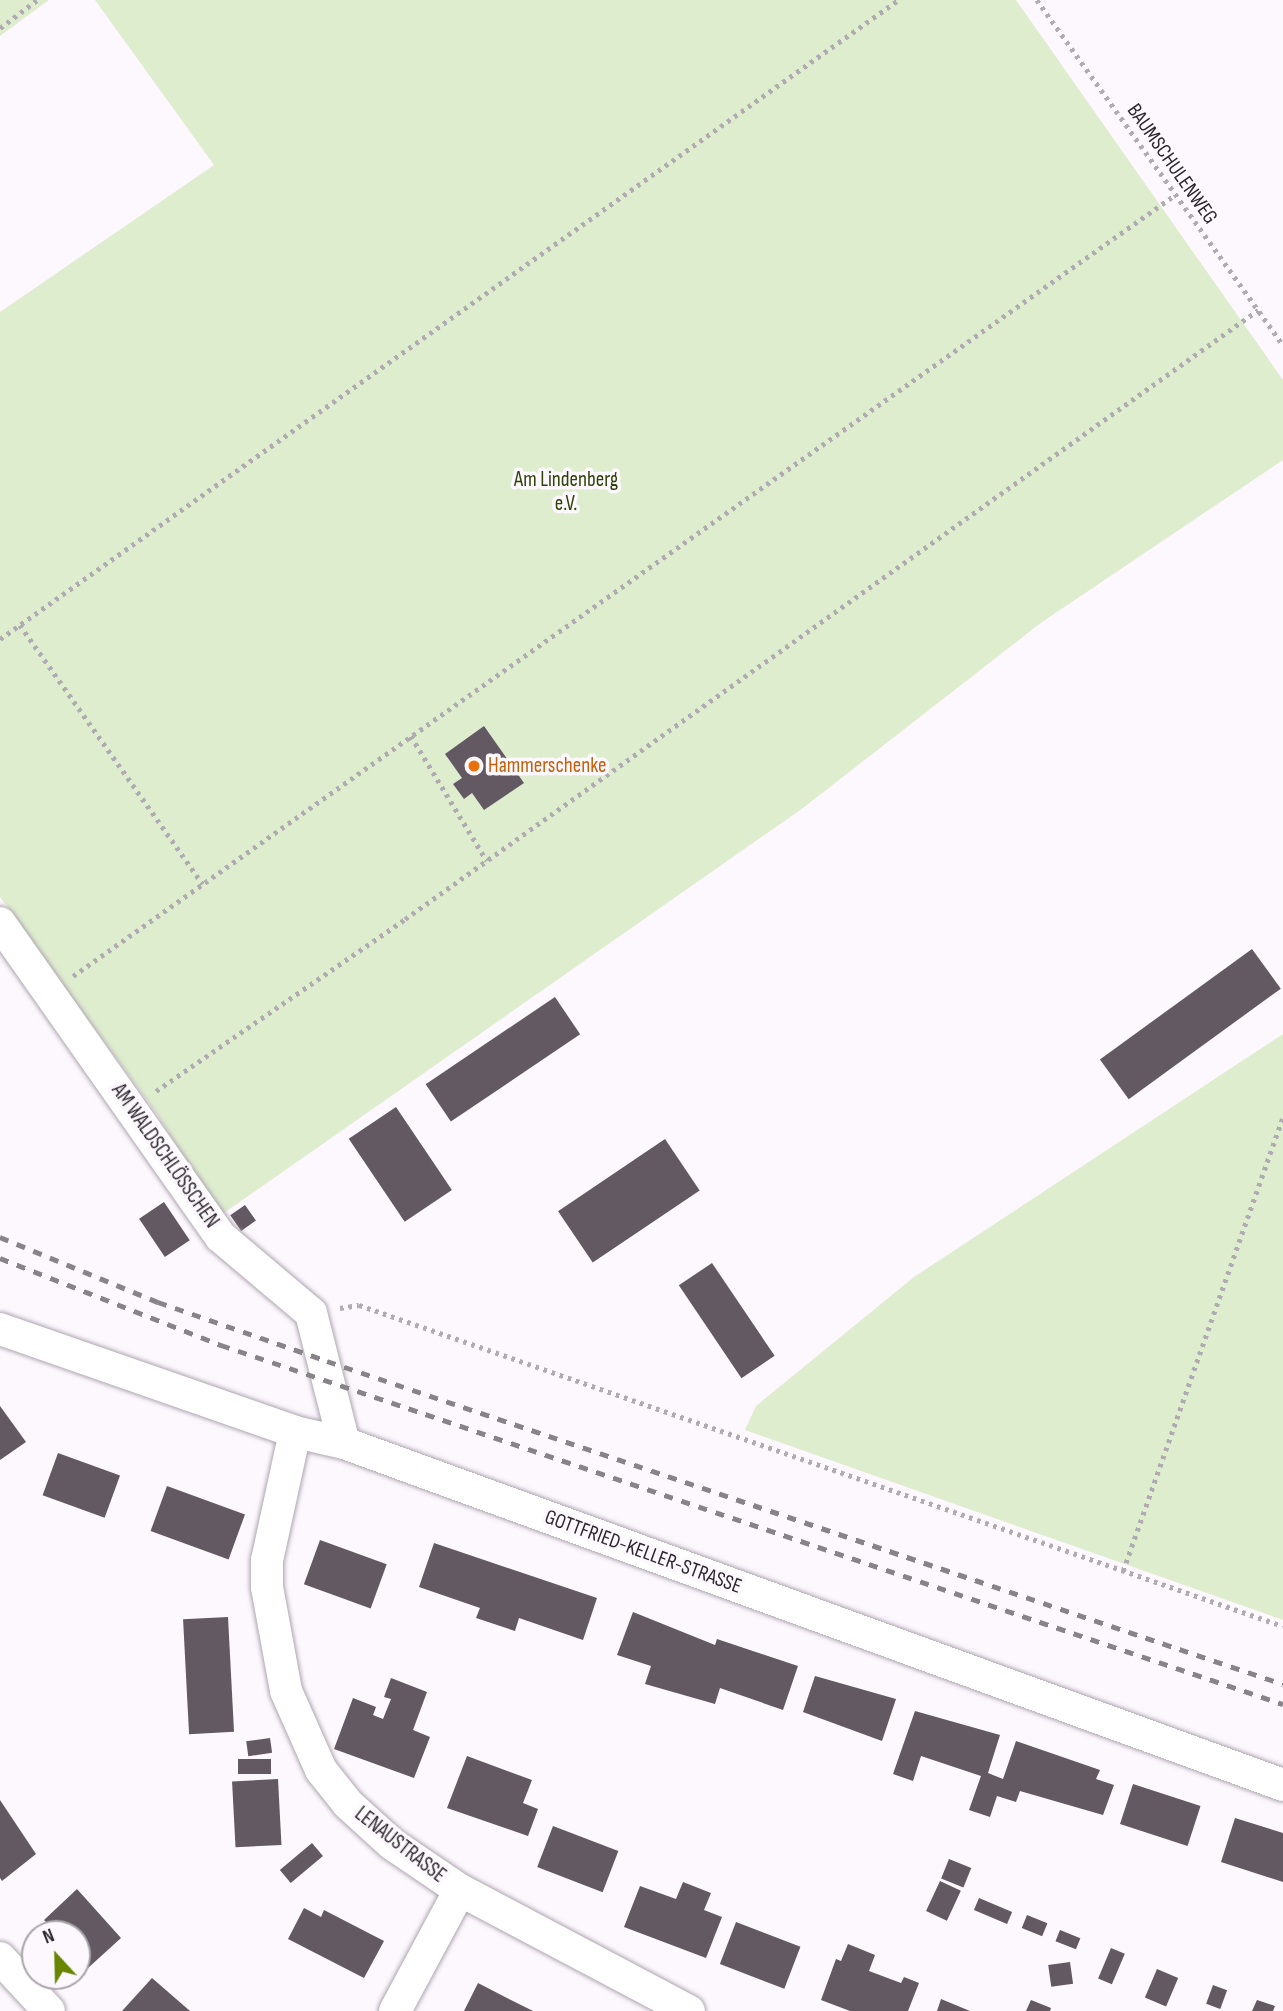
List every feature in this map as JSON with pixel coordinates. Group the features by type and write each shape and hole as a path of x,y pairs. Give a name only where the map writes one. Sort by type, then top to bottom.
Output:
{"street":[{"name":"AM WALDSCHLÖSSCHEN","path":"0,923 221,1237 312,1313"},
{"path":"312,1313 327,1362 328,1380 344,1443"},
{"name":"GOTTFRIED-KELLER-STRASSE","path":"0,1329 295,1432 344,1443 1283,1785"},
{"name":"LENAUSTRASSE","path":"295,1432 267,1560 272,1631 286,1691 321,1770 348,1804 392,1844 460,1890 689,2011"},
{"path":"395,2011 460,1890"},
{"path":"0,1958 49,2011"}],"path":[{"path":"0,28 37,0"},
{"path":"0,639 898,0"},
{"name":"BAUMSCHULENWEG","path":"1037,0 1283,345"},
{"path":"49,992 1175,195"},
{"path":"131,1108 487,860 1258,310"},
{"path":"20,625 203,884"},
{"path":"411,736 487,860"},
{"path":"1123,1571 1283,1117"},
{"path":"312,1313 359,1305 1283,1626"}],"green space":[{"path":"0,0 49,0 0,36"},
{"name":"Am Lindenberg e.V.","path":"95,0 1016,0 1283,380 1283,460 1042,622 803,808 221,1215 157,1114 0,897 0,312 214,165"},
{"path":"1283,1034 1283,1620 745,1430 756,1406 914,1277"}],"building":[{"name":"Hammerschenke","path":"484,726 524,783 484,810 472,793 464,799 453,784 462,778 445,754"},
{"path":"1252,949 1281,989 1129,1099 1100,1060"},
{"path":"555,997 580,1034 451,1122 426,1084"},
{"path":"396,1107 452,1190 405,1222 349,1139"},
{"path":"665,1139 700,1190 593,1263 558,1211"},
{"path":"164,1202 190,1240 165,1257 139,1219"},
{"path":"245,1205 256,1221 241,1231 230,1215"},
{"path":"712,1263 775,1356 741,1378 679,1285"},
{"path":"0,1406 26,1442 0,1460"},
{"path":"58,1453 120,1476 105,1518 43,1495"},
{"path":"167,1486 245,1514 229,1559 151,1531"},
{"path":"320,1540 387,1564 371,1608 304,1584"},
{"path":"434,1543 597,1598 583,1640 519,1618 515,1631 476,1618 480,1608 419,1587"},
{"path":"633,1612 715,1645 717,1639 798,1666 783,1710 720,1688 715,1704 645,1684 651,1666 617,1655"},
{"path":"228,1617 234,1732 189,1734 183,1619"},
{"path":"815,1676 896,1699 882,1741 803,1712"},
{"path":"391,1678 427,1692 413,1730 430,1737 414,1778 334,1749 353,1698 376,1707 373,1715 383,1719 391,1699 384,1697"},
{"path":"915,1711 1000,1735 988,1773 1003,1779 1016,1741 1100,1770 1096,1779 1114,1785 1103,1815 1020,1791 1016,1802 997,1796 990,1817 969,1810 981,1776 921,1756 913,1781 893,1774"},
{"path":"270,1738 272,1753 248,1756 246,1741"},
{"path":"467,1756 532,1780 523,1803 538,1809 528,1836 447,1808"},
{"path":"238,1759 271,1759 271,1774 238,1774"},
{"path":"278,1779 281,1845 236,1847 232,1781"},
{"path":"1133,1784 1201,1806 1188,1846 1120,1824"},
{"path":"0,1800 36,1854 2,1881 0,1878"},
{"path":"1235,1818 1283,1833 1283,1882 1221,1862"},
{"path":"553,1826 618,1851 603,1892 537,1867"},
{"path":"312,1843 323,1856 291,1883 280,1870"},
{"path":"949,1859 971,1868 963,1887 941,1878"},
{"path":"940,1881 961,1891 947,1921 926,1911"},
{"path":"683,1882 711,1893 704,1910 722,1917 706,1958 624,1927 640,1886 676,1899"},
{"path":"77,1889 121,1938 91,1965 91,1920 44,1920"},
{"path":"979,1898 1012,1912 1007,1924 974,1910"},
{"path":"304,1908 321,1917 324,1910 384,1941 364,1978 288,1939"},
{"path":"1027,1915 1047,1923 1042,1936 1022,1928"},
{"path":"736,1922 800,1947 784,1989 720,1964"},
{"path":"1060,1930 1080,1938 1076,1949 1056,1941"},
{"path":"848,1944 875,1955 869,1971 901,1983 904,1977 919,1983 908,2011 850,2011 821,2000 836,1959 841,1961"},
{"path":"1111,1948 1125,1954 1112,1984 1098,1978"},
{"path":"1070,1962 1073,1984 1051,1987 1048,1965"},
{"path":"1157,1969 1178,1978 1166,2007 1145,1998"},
{"path":"152,1978 190,2011 122,2011"},
{"path":"478,1983 507,1998 533,2011 464,2011"},
{"path":"1213,1985 1227,1990 1220,2009 1206,2004"},
{"path":"941,1999 970,2011 937,2011"},
{"path":"1031,2000 1051,2008 1050,2011 1026,2011"},
{"path":"1257,2000 1275,2006 1273,2011 1252,2011"}],"railway":[{"path":"0,1237 158,1302 327,1361 1283,1684"},
{"path":"0,1258 221,1345 1283,1704"}],"place":[{"name":"Hammerschenke","path":"474,766"}]}
